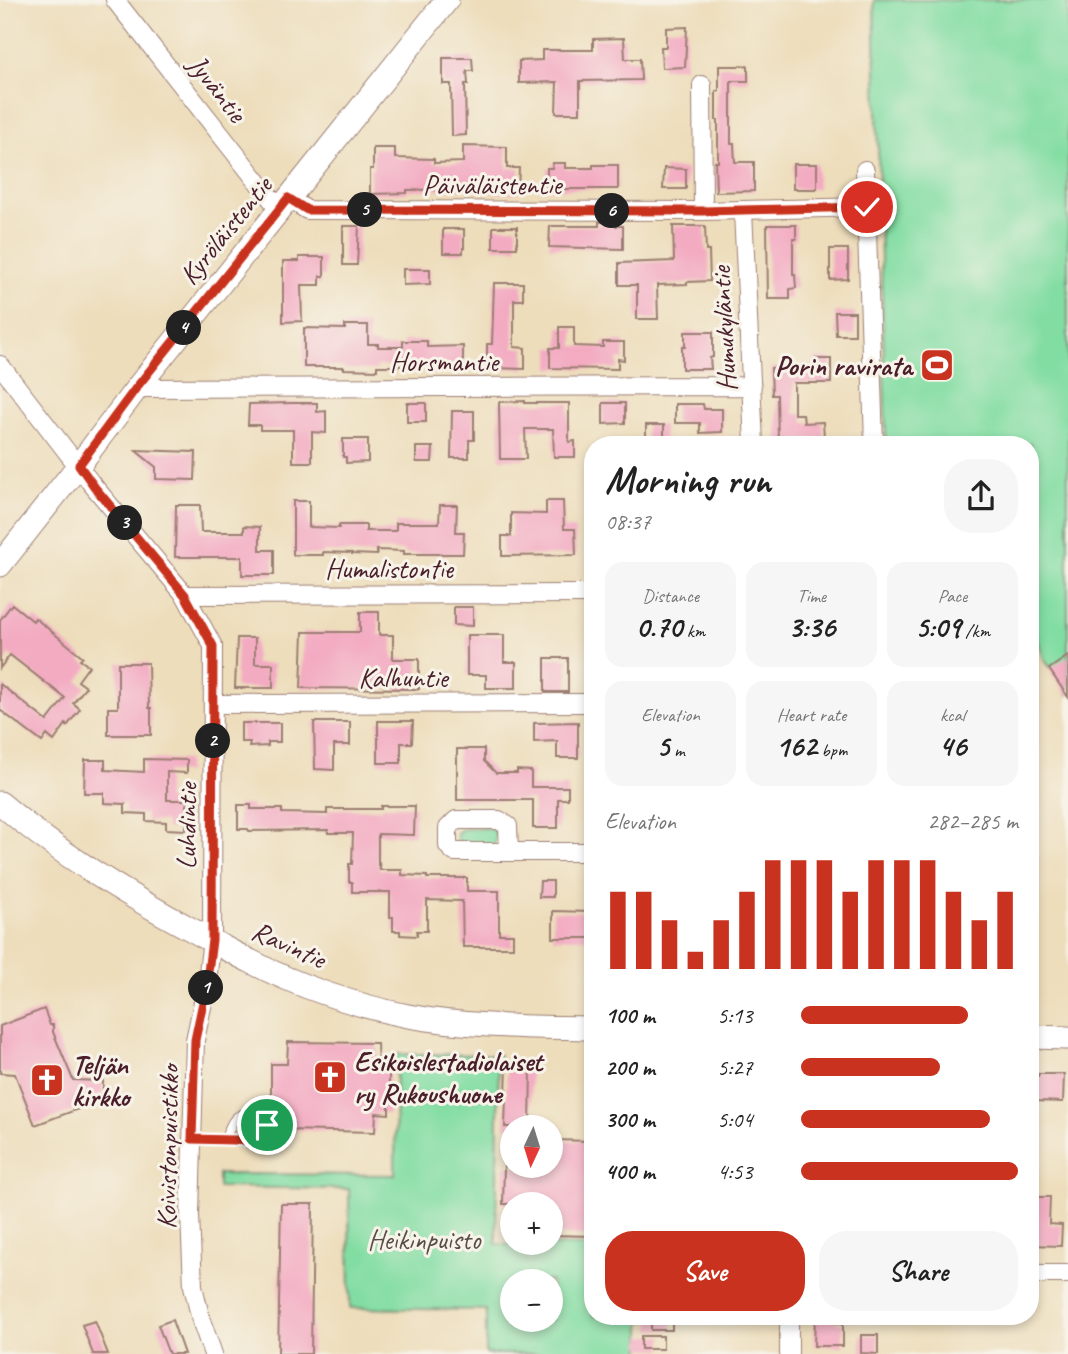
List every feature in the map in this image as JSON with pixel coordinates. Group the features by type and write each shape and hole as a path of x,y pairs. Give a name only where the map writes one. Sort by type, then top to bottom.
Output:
{"street":[{"name":"Jyväntie","path":"115,0 284,203"},
{"name":"Kyröläistentie","path":"0,565 136,388 447,0"},
{"path":"702,85 703,211"},
{"path":"865,170 874,436"},
{"name":"Päiväläistentie","path":"284,203 307,210 743,211 867,207"},
{"name":"Humukyläntie","path":"743,211 754,436"},
{"name":"Luhdintie","path":"0,365 96,489 185,595 213,646 212,940"},
{"name":"Horsmantie","path":"136,388 752,386"},
{"name":"Humalistontie","path":"185,595 584,594"},
{"name":"Kalhuntie","path":"213,704 584,703"},
{"name":"Ravintie","path":"0,803 53,844 120,889 284,978 404,1015 476,1025 584,1028"},
{"path":"509,852 584,852"},
{"name":"Koivistonpuistikko","path":"212,940 206,988 195,1040 190,1214 193,1286 213,1354"},
{"path":"1039,1038 1068,1038"},
{"path":"1039,1274 1068,1275"},
{"path":"789,1325 789,1354"}],"lane":[{"path":"192,1139 236,1141 271,1141 267,1125 259,1114 247,1112 239,1115 231,1124 225,1140"}],"green space":[{"path":"874,0 1068,0 1068,693 1044,659 1039,644 1039,436 886,436"},
{"path":"490,828 496,833 496,841 492,846 461,845 457,840 457,833 462,829"},
{"name":"Heikinpuisto","path":"396,1054 499,1055 496,1244 500,1244 500,1255 563,1255 563,1245 584,1246 584,1325 641,1325 641,1354 486,1354 486,1310 350,1308 349,1189 218,1187 218,1174 395,1175"}],"building":[{"path":"687,27 685,67 662,68 661,47 666,47 666,28"},
{"path":"624,38 625,59 640,59 641,80 580,81 580,113 556,113 557,82 519,83 519,61 542,60 542,50 593,50 593,39"},
{"path":"443,58 472,58 473,71 467,71 468,84 465,84 466,135 452,136 451,84 443,84"},
{"path":"719,66 748,66 748,81 731,81 731,144 734,144 735,162 754,162 754,191 716,192 716,91 719,91"},
{"path":"463,146 507,147 507,168 519,168 518,193 483,193 483,189 407,190 407,193 370,194 373,148 395,148 395,158 434,159 434,163 463,162"},
{"path":"553,163 565,163 565,168 618,165 618,189 547,189 547,168 552,168"},
{"path":"793,164 817,164 817,189 793,189"},
{"path":"664,168 686,169 686,189 663,189"},
{"path":"599,222 616,222 616,226 623,226 623,249 549,247 550,226 599,226"},
{"path":"767,225 796,225 796,239 793,239 793,275 796,288 790,289 790,299 768,299"},
{"path":"343,226 359,226 357,265 343,265"},
{"path":"673,226 705,226 710,281 657,285 658,319 637,319 637,285 619,285 619,263 674,261"},
{"path":"493,227 517,227 517,248 493,248"},
{"path":"443,229 464,229 463,253 443,253"},
{"path":"830,249 848,249 848,279 830,280"},
{"path":"299,257 324,257 324,276 320,276 320,285 301,285 302,321 283,322 283,261 299,261"},
{"path":"403,269 430,269 430,284 403,285"},
{"path":"494,283 523,283 523,300 514,300 514,347 525,348 525,369 487,366 487,344 492,344"},
{"path":"835,312 855,312 855,335 836,335"},
{"path":"345,325 368,325 368,344 378,344 378,347 403,347 403,341 427,341 427,347 463,346 463,366 377,366 377,370 304,367 304,328 345,329"},
{"path":"559,327 574,327 574,346 603,347 603,342 624,342 624,360 618,359 618,369 550,368 550,348 559,348"},
{"path":"685,332 713,332 711,369 682,369"},
{"path":"815,359 831,359 831,383 794,383 794,414 803,414 804,423 823,422 824,436 778,436 777,395 772,395 771,368 815,367"},
{"path":"499,402 569,403 569,442 575,441 575,457 554,457 553,429 525,429 526,459 500,459"},
{"path":"317,403 317,412 326,411 326,433 312,432 312,462 293,462 293,430 260,430 260,425 248,425 249,404"},
{"path":"407,403 426,403 426,422 407,422"},
{"path":"603,403 625,403 625,423 603,424"},
{"path":"675,404 703,404 704,409 722,409 722,432 700,433 700,423 675,423"},
{"path":"452,411 474,411 474,440 469,440 469,458 451,458"},
{"path":"646,425 664,425 664,436 646,436"},
{"path":"343,439 368,439 368,462 346,463 346,457 343,457"},
{"path":"416,447 433,447 432,462 416,462"},
{"path":"135,450 196,452 195,480 156,479 156,467"},
{"path":"293,501 309,501 309,527 366,525 366,531 396,531 396,523 439,523 440,505 457,505 456,532 464,532 463,554 404,554 404,551 377,550 377,555 323,552 323,555 293,555"},
{"path":"546,501 563,501 564,529 575,529 576,555 502,556 502,536 511,536 511,513 546,514"},
{"path":"176,505 200,505 201,532 244,532 244,526 260,527 260,550 274,550 274,575 242,575 242,557 175,557"},
{"path":"12,604 33,621 35,618 83,657 80,660 89,666 78,681 86,687 73,703 80,709 54,741 47,735 42,742 0,710 0,684 47,721 65,698 10,655 0,668 0,620"},
{"path":"454,607 473,607 473,626 454,625"},
{"path":"360,612 379,612 379,635 393,635 393,659 419,659 419,689 301,688 303,632 360,632"},
{"path":"467,635 504,635 504,662 516,662 516,688 486,688 486,675 467,675"},
{"path":"237,638 255,638 255,664 273,664 273,688 235,688"},
{"path":"1068,656 1068,697 1049,669"},
{"path":"545,658 568,658 568,692 545,692"},
{"path":"118,663 148,663 151,735 108,735 108,708 118,708"},
{"path":"378,721 413,721 412,743 401,743 401,763 378,763"},
{"path":"314,722 350,722 350,745 334,745 334,770 315,769"},
{"path":"578,722 578,758 557,758 557,741 534,742 534,723"},
{"path":"241,723 280,723 280,742 249,747 250,742 241,742"},
{"path":"457,749 484,749 484,761 496,773 531,771 531,787 568,787 568,799 558,799 558,828 533,828 533,800 457,800"},
{"path":"144,759 187,760 187,773 167,772 167,800 187,800 186,830 166,829 166,822 146,821 146,814 125,813 125,804 104,803 104,793 84,793 85,760 105,760 105,770 144,772"},
{"path":"238,805 251,805 251,809 282,809 282,813 327,814 327,809 415,806 414,835 378,834 380,870 402,870 402,875 427,878 467,878 467,891 499,891 499,934 513,934 513,947 463,947 462,901 427,900 427,931 417,931 417,936 400,935 400,931 393,931 390,892 352,892 349,864 352,864 353,833 328,833 328,830 238,829"},
{"path":"540,881 553,881 553,897 539,897"},
{"path":"553,911 584,912 584,938 553,938"},
{"path":"44,1009 50,1025 53,1025 53,1032 73,1080 103,1081 103,1094 82,1101 84,1107 35,1125 15,1074 0,1073 0,1026"},
{"name":"Esikoislestadiolaiset ry Rukoushuone","path":"288,1042 377,1043 378,1066 389,1066 389,1114 376,1113 375,1132 287,1130 287,1110 271,1111 271,1064 287,1064"},
{"path":"507,1065 531,1066 530,1115 505,1115"},
{"path":"1039,1074 1064,1074 1063,1102 1039,1101"},
{"path":"564,1140 584,1141 584,1236 563,1235 563,1192 503,1192 504,1178 564,1178"},
{"path":"1039,1197 1050,1197 1049,1224 1062,1225 1061,1246 1039,1245"},
{"path":"281,1204 313,1204 311,1354 278,1354"},
{"path":"172,1320 184,1354 169,1354 158,1325"},
{"path":"95,1321 108,1354 93,1354 82,1325"},
{"path":"651,1325 672,1325 672,1330 651,1330"},
{"path":"815,1325 843,1325 843,1346 814,1346"},
{"path":"861,1335 878,1335 878,1354 861,1353"},
{"path":"641,1336 663,1336 663,1349 641,1349"}],"place":[{"name":"Porin ravirata","path":"937,365"},
{"name":"Esikoislestadiolaiset ry Rukoushuone","path":"330,1077"},
{"name":"Teljän kirkko","path":"47,1080"}],"route":[{"path":"267,1125 271,1141 192,1139 195,1040 206,988 212,940 213,646 185,595 79,465 136,388 288,198 307,210 703,211 867,207"}]}
